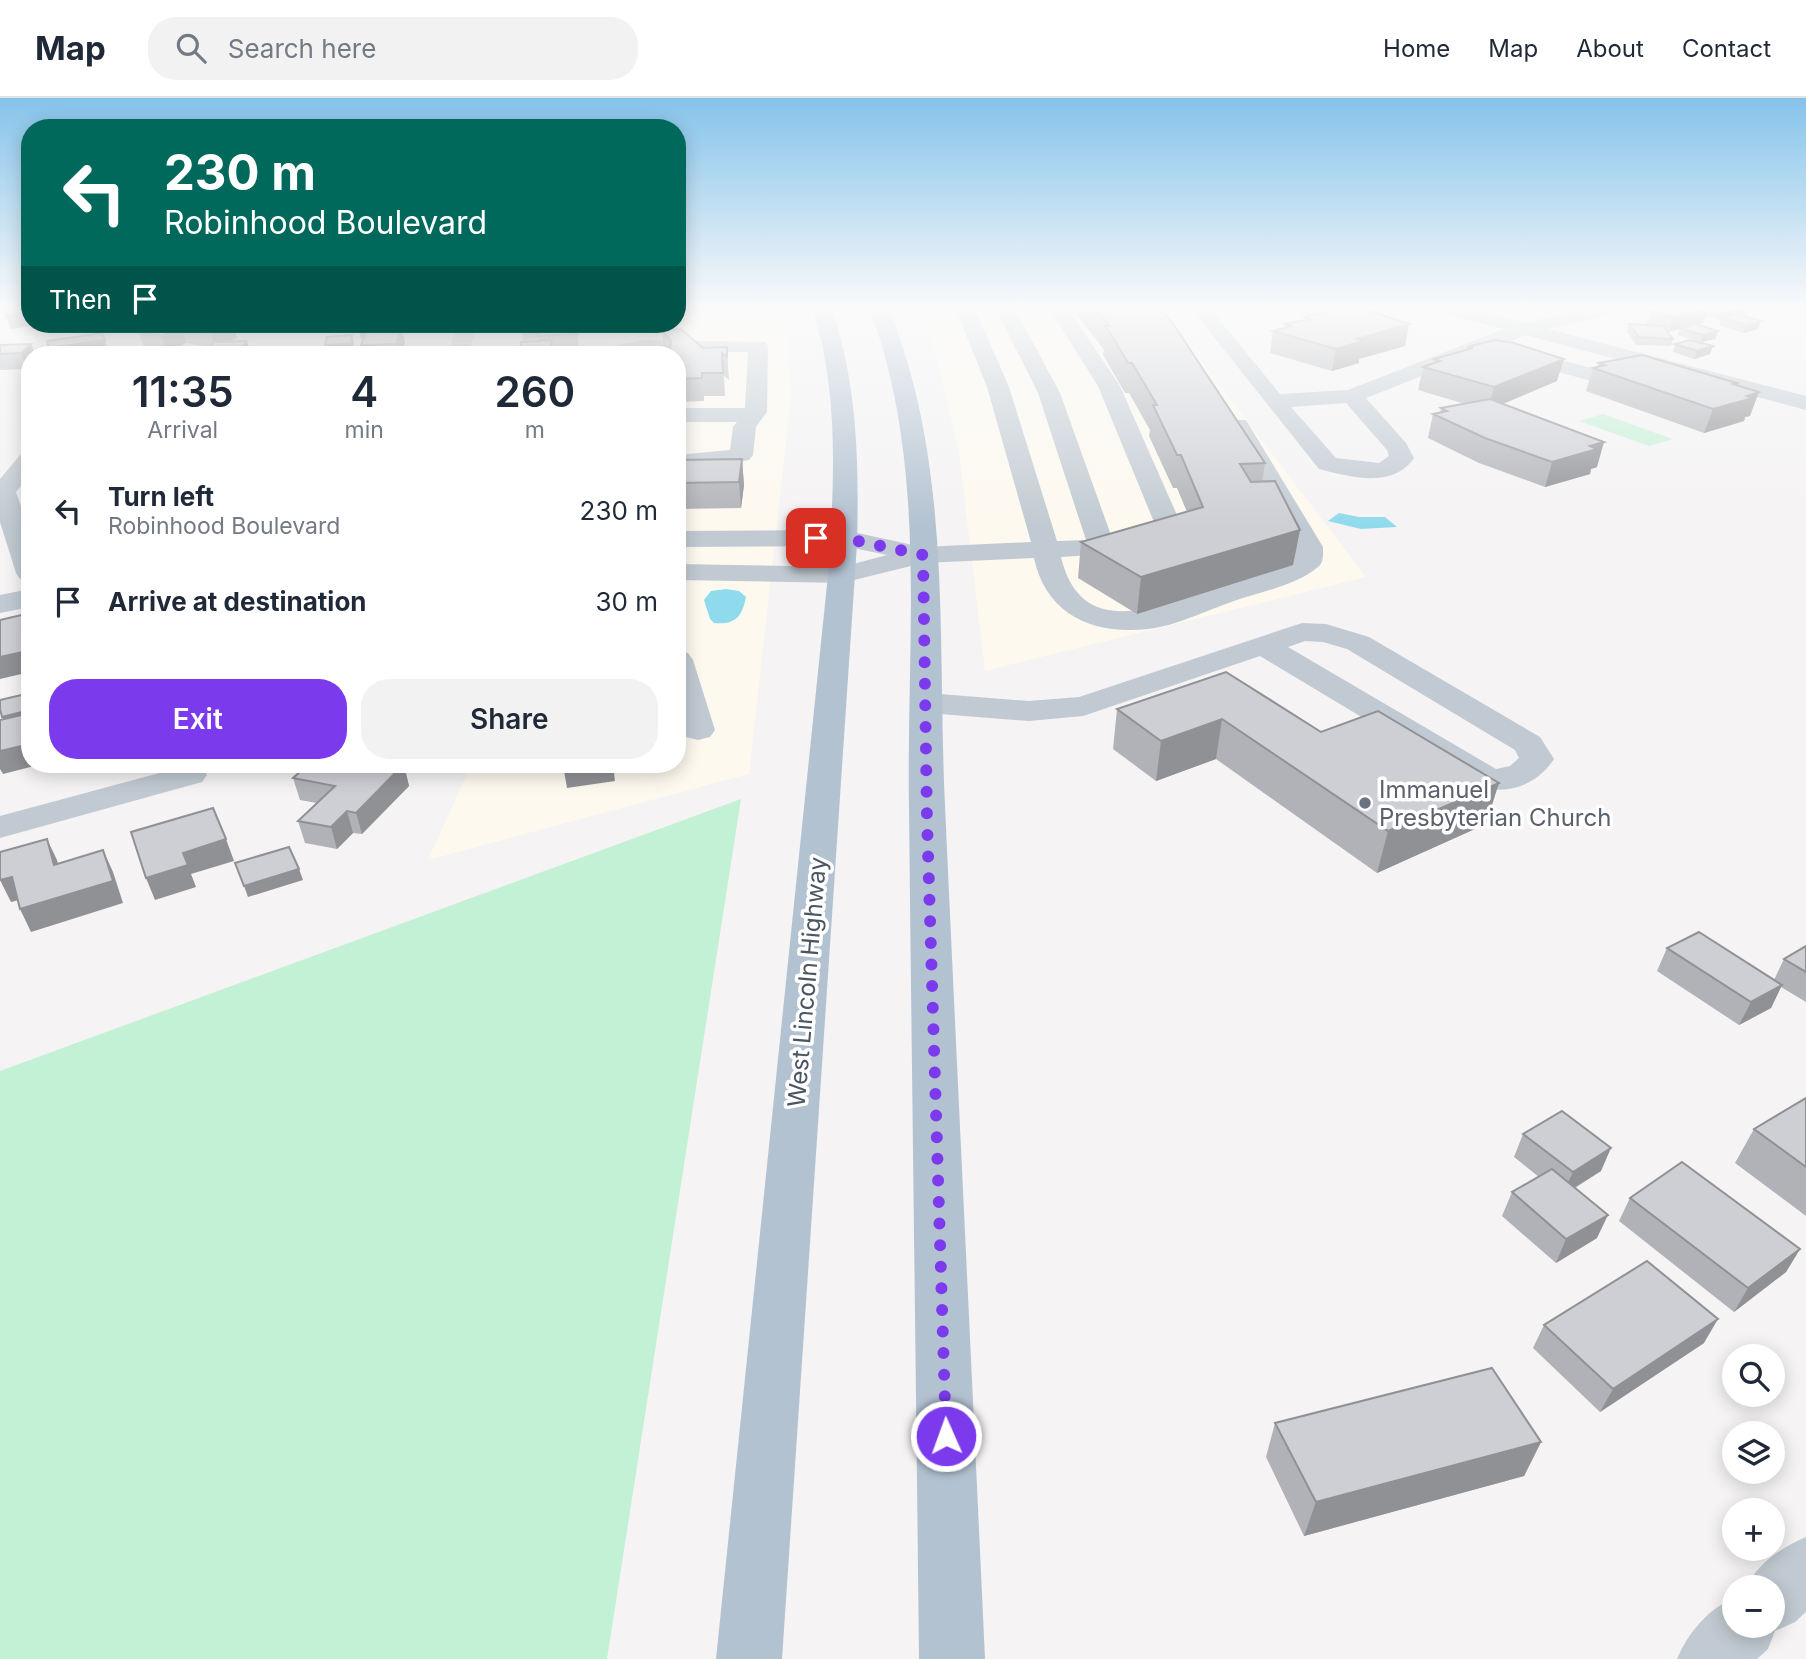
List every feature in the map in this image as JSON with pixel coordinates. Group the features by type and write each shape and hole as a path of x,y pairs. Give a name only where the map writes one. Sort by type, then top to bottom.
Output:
{"main road":[{"name":"West Lincoln Highway","path":"749,1659 843,557 845,456 839,380"},
{"path":"903,380 918,466 923,555 927,820 952,1659"}],"street":[{"path":"686,462 741,455 745,427 754,415 756,380"},
{"path":"995,380 1052,577 1069,602 1087,614 1112,620 1148,620 1280,576 1308,561 1308,547 1226,407"},
{"path":"1042,380 1102,547"},
{"path":"686,571 843,557 1102,547 1138,542 1171,531 1104,380"},
{"path":"1257,380 1328,464 1367,471 1385,470 1394,466 1402,458 1398,448 1352,396"},
{"path":"1274,401 1352,396 1391,380"},
{"path":"1718,380 1806,403"},
{"path":"1001,395 1111,391"},
{"path":"686,415 754,415"},
{"path":"686,437 744,437"},
{"path":"21,470 3,491 21,546"},
{"path":"686,540 843,557"},
{"path":"0,604 21,600"},
{"path":"927,704 1029,710 1083,706 1302,632 1326,633 1357,643 1528,744 1537,760 1527,773 1512,778 1490,780 1264,646"},
{"path":"686,690 698,730"},
{"path":"0,827 190,775"},
{"path":"1785,1588 1806,1568"},
{"path":"1710,1659 1732,1638"}],"shaded area":[{"path":"686,380 790,380 791,397 749,774 428,860 467,773 686,773"},
{"path":"942,380 1216,380 1366,577 985,671 959,452"}],"green space":[{"path":"1603,414 1673,439 1649,446 1579,421"},
{"path":"741,799 607,1659 0,1659 0,1071"}],"water":[{"path":"1339,513 1359,517 1385,517 1397,527 1361,529 1328,521"},
{"path":"711,591 739,591 746,597 744,604 740,615 732,621 714,623 704,600"}],"building":[{"path":"1142,380 1210,380 1265,463 1240,464 1251,482 1275,481 1300,530 1141,577 1081,542 1203,507 1181,455 1177,455 1153,405 1157,405"},
{"path":"1469,380 1512,380 1494,387"},
{"path":"1628,380 1726,380 1759,392 1747,396 1753,398 1713,409"},
{"path":"1490,399 1604,442 1590,446 1597,449 1552,462 1485,438 1433,414 1447,411 1441,408"},
{"path":"742,459 739,482 686,483 686,460"},
{"path":"21,615 21,652 0,657 0,620"},
{"path":"1226,672 1321,732 1378,711 1499,783 1388,831 1222,719 1161,741 1117,709"},
{"path":"21,695 21,712 2,717 0,700"},
{"path":"21,715 21,746 0,751 0,720"},
{"path":"299,773 395,773 356,813 347,811 331,827 298,821 335,786 293,778"},
{"path":"213,808 226,839 183,853 188,865 146,878 131,832"},
{"path":"47,839 54,865 103,850 113,881 20,909 12,877 0,880 0,852"},
{"path":"289,847 299,869 244,886 235,863"},
{"path":"1699,932 1782,985 1751,1002 1667,948"},
{"path":"1806,946 1806,972 1784,959"},
{"path":"1806,1098 1806,1167 1754,1129"},
{"path":"1562,1111 1611,1148 1573,1172 1523,1134"},
{"path":"1682,1162 1800,1249 1748,1288 1630,1198"},
{"path":"1552,1169 1608,1215 1566,1239 1512,1192"},
{"path":"1647,1261 1718,1319 1613,1389 1544,1325"},
{"path":"1492,1368 1541,1442 1316,1502 1275,1423"}],"place":[{"name":"Immanuel Presbyterian Church","path":"1365,803"}],"route":[{"path":"816,538 844,538 923,555 927,820 946,1436"}]}
